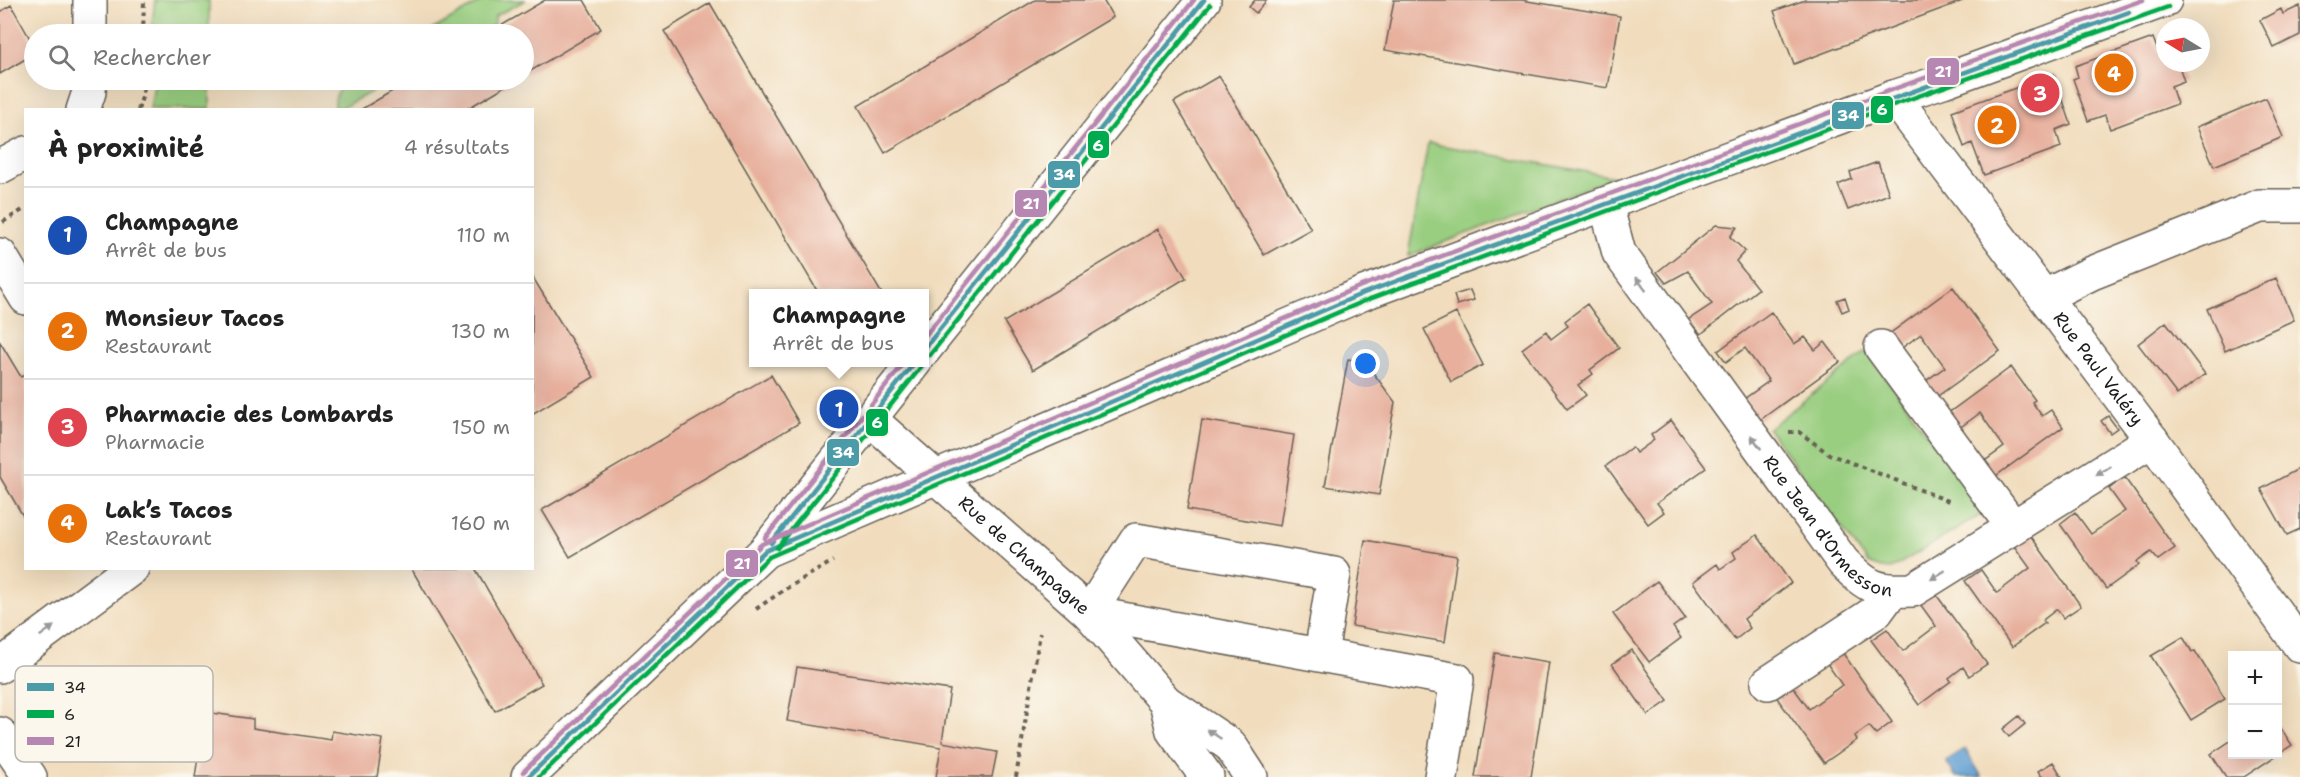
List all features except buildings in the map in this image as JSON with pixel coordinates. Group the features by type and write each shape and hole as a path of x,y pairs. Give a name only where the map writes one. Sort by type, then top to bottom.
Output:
{"street":[{"path":"90,0 90,24"},
{"path":"929,344 1204,0"},
{"path":"765,551 1364,293 1894,97 1943,81 2131,4 2165,0"},
{"path":"83,108 89,90"},
{"name":"Rue Paul Valéry","path":"1894,97 2152,440 2300,646"},
{"path":"0,167 24,154"},
{"name":"Rue Jean d'Ormesson","path":"1608,203 1618,253 1843,562 1863,583 1890,592 1913,590 2152,440"},
{"path":"2045,296 2092,273 2260,206 2300,206"},
{"path":"0,255 24,295"},
{"path":"1881,346 2013,527"},
{"path":"528,777 765,551 912,367"},
{"name":"Rue de Champagne","path":"870,419 1089,613 1166,702 1230,745 1251,777"},
{"path":"1321,654 1334,574 1323,572 1136,540 1089,613 1457,680 1441,777"},
{"path":"0,666 129,570"},
{"path":"1768,683 1877,611 1890,592"},
{"name":"Rue de Champagne","path":"1166,702 1173,731 1207,777"},
{"path":"0,734 15,756"},
{"path":"20,762 30,777"}],"path":[{"path":"143,24 144,0"},
{"path":"139,108 143,90"},
{"path":"0,223 24,209"},
{"path":"1749,433 1799,432 1829,454 1959,506"},
{"path":"1016,777 1040,633"}],"green space":[{"path":"155,0 209,0 209,24 152,24"},
{"path":"484,0 526,0 495,16 495,24 442,24"},
{"path":"153,90 210,90 210,108 150,108"},
{"path":"339,90 374,90 341,108 335,107"},
{"path":"1428,143 1615,177 1408,256"},
{"path":"1867,351 1984,513 1891,569 1868,563 1768,429"}],"water":[{"path":"1965,749 1982,777 1956,777 1946,761"}],"transit line":[{"name":"21","path":"929,331 1194,0"},
{"name":"34","path":"929,343 1204,0"},
{"name":"21","path":"523,772 762,544 1361,286 1891,90 2143,0"},
{"name":"6","path":"930,355 1210,5"},
{"name":"6","path":"539,777 769,557 1367,300 1896,104 2168,7"},
{"name":"34","path":"528,777 765,551 1364,293 2129,12"},
{"name":"21","path":"765,538 901,367"},
{"name":"34","path":"771,543 911,367"},
{"name":"6","path":"777,548 921,367"}],"place":[{"name":"Lak’s Tacos","path":"2114,73"},
{"name":"Pharmacie des Lombards","path":"2040,93"},
{"name":"Monsieur Tacos","path":"1997,125"},
{"name":"Champagne","path":"839,409"}]}
